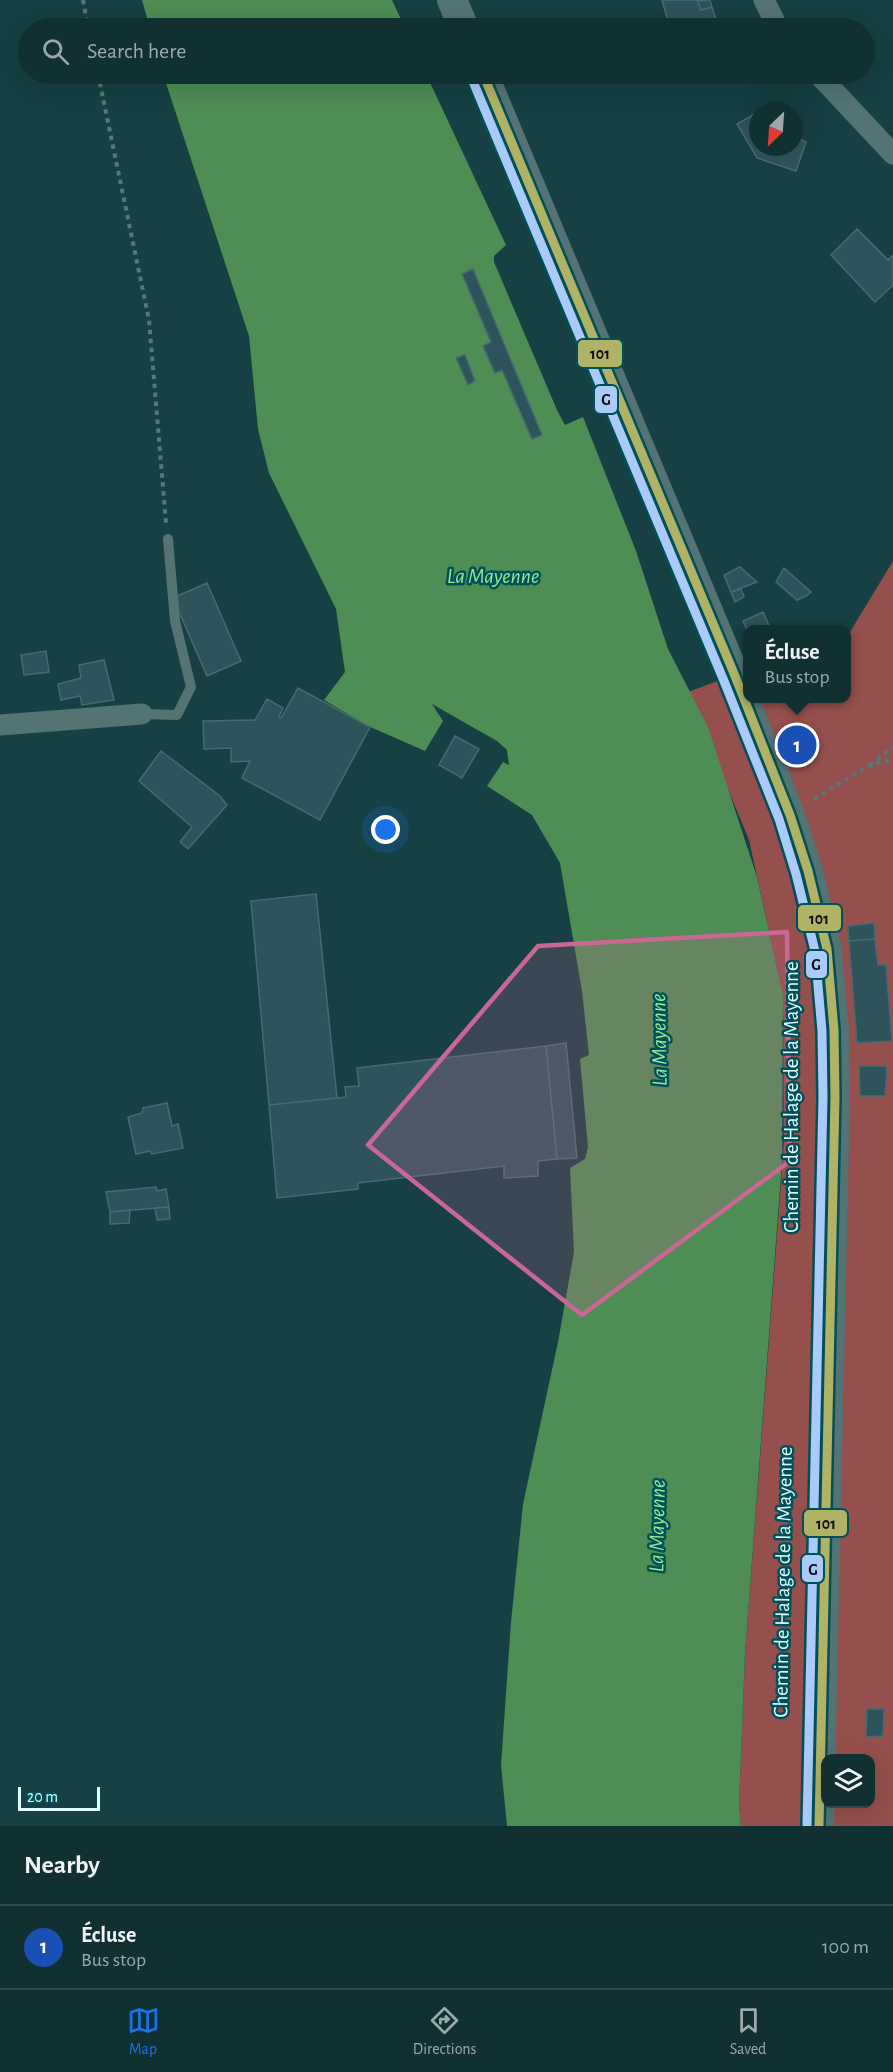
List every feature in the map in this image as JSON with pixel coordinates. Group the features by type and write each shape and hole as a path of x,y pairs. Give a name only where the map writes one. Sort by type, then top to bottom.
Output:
{"main road":[{"path":"452,0 460,18"},
{"path":"487,84 743,697"},
{"path":"745,703 790,815 822,926 834,1030 830,1398 819,1826"}],"street":[{"path":"764,0 773,18"},
{"path":"827,84 893,154"},
{"path":"0,725 142,714"}],"lane":[{"path":"142,714 177,715 190,687 175,621 168,539"}],"path":[{"path":"82,0 86,18"},
{"path":"100,84 149,320 168,539"},
{"path":"790,815 868,766 893,747"},
{"path":"868,766 893,759"}],"highlighted area":[{"path":"787,932 790,1161 582,1315 368,1145 538,946"}],"shaded area":[{"path":"893,561 893,1826 741,1826 739,1805 745,1654 784,1143 783,995 749,840 688,692 743,671 743,703 851,703 851,630"}],"water":[{"path":"142,0 392,0 400,18 147,18"},
{"name":"La Mayenne","path":"166,84 431,84 506,245 494,256 494,262 557,410 565,425 583,417 636,551 668,649 708,727 757,877 783,995 782,1162 745,1654 739,1805 741,1826 507,1826 501,1765 511,1622 523,1504 558,1342 574,1252 570,1168 585,1159 588,1147 580,1059 589,1055 582,991 560,863 532,815 487,786 503,762 509,765 507,750 497,741 432,704 443,721 425,751 368,726 324,700 345,672 336,609 269,473 258,429 249,336","holes":["473,270 542,434 532,439 502,370 495,373 483,346 491,342 462,274"]}],"building":[{"path":"662,0 699,0 697,1 701,10 712,7 716,18 667,18"},
{"path":"710,0 712,7 701,10 697,1"},
{"path":"749,117 749,144 737,124"},
{"path":"756,156 801,156 796,171"},
{"path":"857,229 888,260 893,255 893,285 875,302 831,255"},
{"path":"473,269 542,435 532,439 502,370 495,373 483,346 491,342 462,274"},
{"path":"465,355 475,381 468,385 456,358"},
{"path":"740,567 757,582 731,592 724,575"},
{"path":"784,568 811,592 797,600 776,582"},
{"path":"207,583 241,661 207,676 173,598"},
{"path":"741,589 744,597 735,602 731,592"},
{"path":"763,612 769,625 745,625 743,621"},
{"path":"46,651 49,672 24,675 21,655"},
{"path":"104,660 114,700 82,705 80,696 61,700 58,684 81,678 79,665"},
{"path":"298,688 370,727 320,820 242,778 250,761 231,762 231,748 204,749 203,721 255,720 267,699 283,708 279,717 281,718"},
{"path":"455,736 479,749 462,778 439,765"},
{"path":"161,751 220,796 227,805 188,849 180,842 192,827 139,781"},
{"path":"316,894 337,1098 269,1105 251,901"},
{"path":"874,923 875,939 849,941 848,926"},
{"path":"875,939 878,965 886,965 892,1041 857,1043 849,941"},
{"path":"566,1043 577,1158 557,1159 546,1046"},
{"path":"546,1046 557,1159 538,1161 538,1176 504,1178 504,1166 358,1183 358,1189 277,1198 269,1105 346,1097 345,1087 359,1086 357,1068"},
{"path":"859,1066 887,1066 885,1096 860,1096"},
{"path":"167,1103 172,1126 178,1124 183,1148 152,1154 150,1151 136,1154 128,1117 142,1113 143,1108"},
{"path":"156,1187 157,1191 166,1189 169,1207 110,1212 106,1192"},
{"path":"169,1207 170,1219 157,1220 155,1208"},
{"path":"130,1210 129,1223 110,1224 110,1212"},
{"path":"867,1709 884,1709 883,1736 866,1737"}],"transit line":[{"name":"G","path":"474,84 724,681 779,819 796,874 815,951 822,1031 823,1097 807,1826"},
{"name":"101","path":"487,84 743,696"},
{"name":"101","path":"746,703 790,815 808,871 827,949 834,1030 835,1097 819,1826"}],"place":[{"name":"Écluse","path":"797,745"}]}
